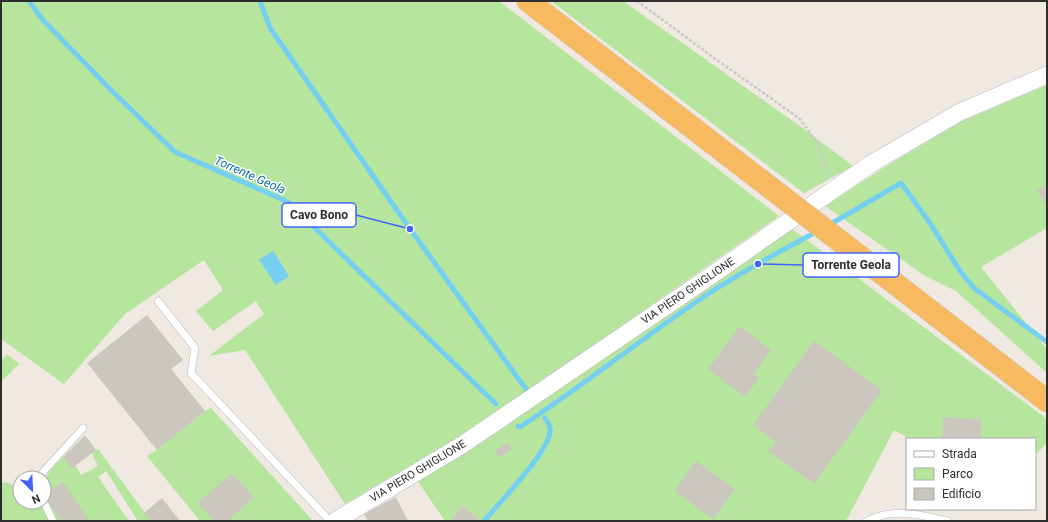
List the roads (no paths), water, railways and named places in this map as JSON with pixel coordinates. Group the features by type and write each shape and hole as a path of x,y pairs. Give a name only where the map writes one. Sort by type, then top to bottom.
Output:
{"highway":[{"path":"528,1 1047,401"}],"street":[{"name":"VIA PIERO GHIGLIONE","path":"335,521 462,445 712,275 869,165 960,112 1047,75"}],"lane":[{"path":"158,301 195,348 191,373 330,521"},
{"path":"45,470 84,428"},
{"path":"48,510 53,521"},
{"path":"867,521 878,516 908,512 948,521"}],"water":[{"path":"273,251 289,276 276,285 259,260"}],"waterway":[{"name":"Torrente Geola","path":"29,1 42,19 111,90 175,152 288,202 496,404"},
{"path":"260,1 270,28 410,229 528,392"},
{"name":"Torrente Geola","path":"829,225 901,183 930,223 960,271 974,288 1047,342"},
{"name":"Torrente Geola","path":"518,426 520,427 590,379 658,328 719,287 818,231"},
{"path":"484,521 522,478 541,452 550,432 550,426 545,418"}],"place":[{"name":"Cavo Bono","path":"410,229"},
{"name":"Torrente Geola","path":"758,264"}]}
